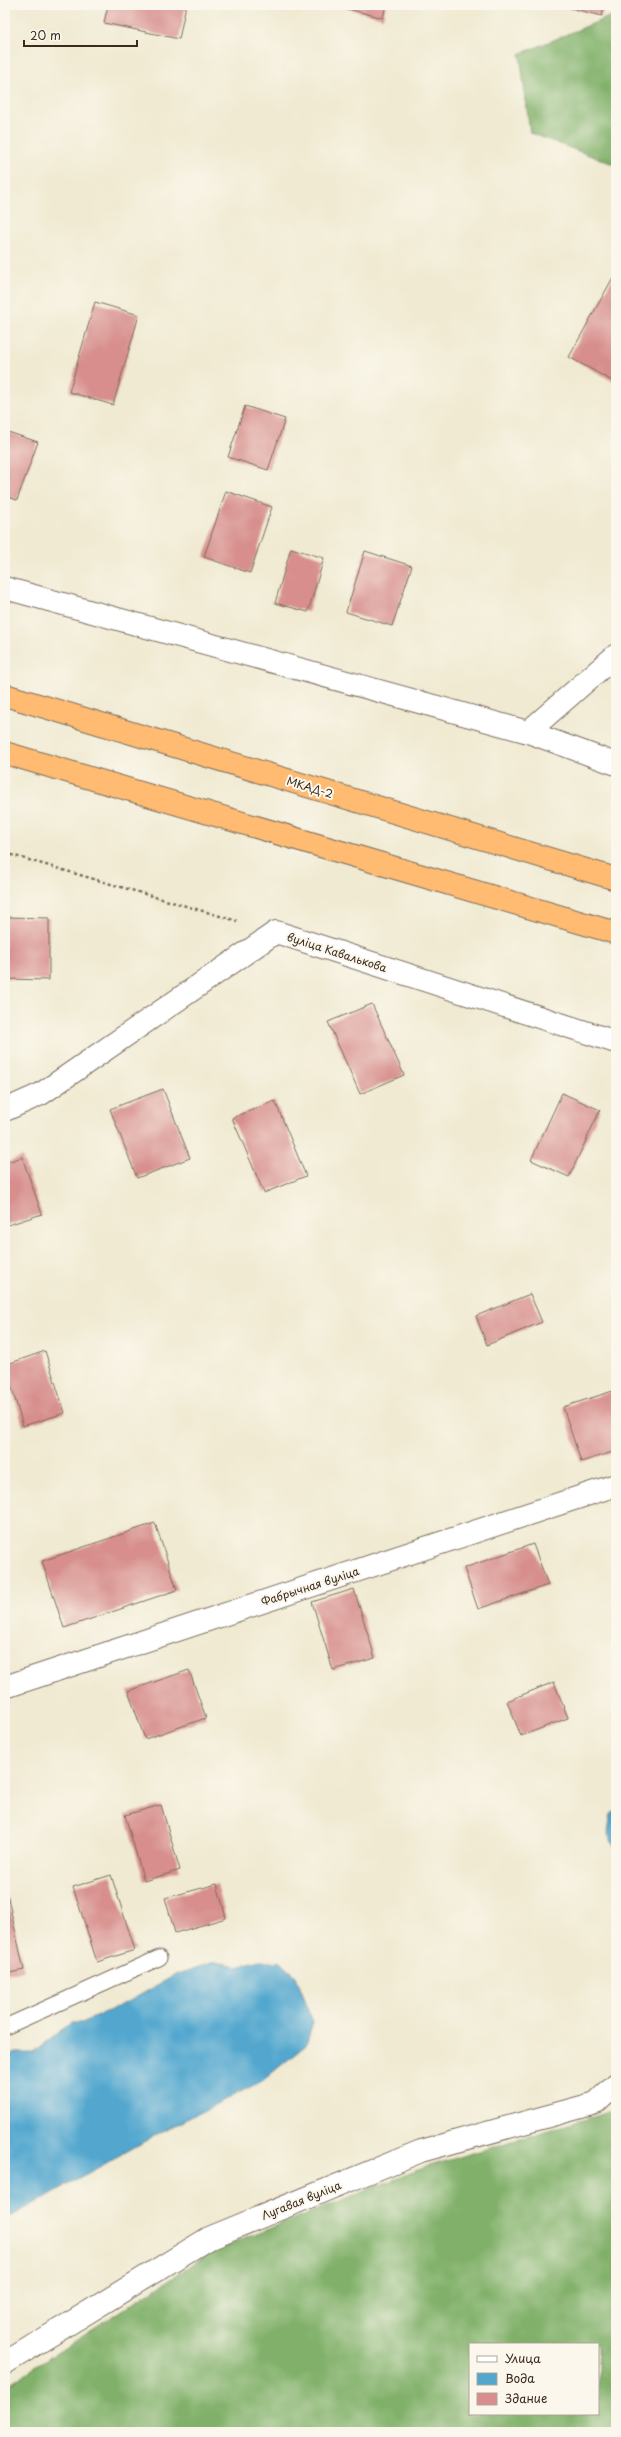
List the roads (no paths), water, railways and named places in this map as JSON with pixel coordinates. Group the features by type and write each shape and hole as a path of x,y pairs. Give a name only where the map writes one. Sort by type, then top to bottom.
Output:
{"highway":[{"name":"МКАД-2","path":"5,695 616,879"},
{"path":"5,753 616,933"}],"street":[{"path":"5,588 528,732 616,764"},
{"path":"528,732 616,655"},
{"name":"вуліца Кавалькова","path":"5,1110 41,1094 276,932 616,1042"},
{"name":"Фабрычная вуліца","path":"5,1687 616,1485"},
{"name":"Лугавая вуліца","path":"5,2363 209,2238 421,2151 596,2103 616,2084"}],"lane":[{"path":"5,2027 158,1958"}],"water":[{"path":"616,1810 616,1850 608,1834 611,1813"},
{"path":"260,1960 280,1962 296,1976 313,2023 306,2045 262,2081 163,2131 5,2220 5,2058 15,2053 33,2053 71,2023 82,2023 128,2002 177,1974 215,1962 238,1966"}]}
